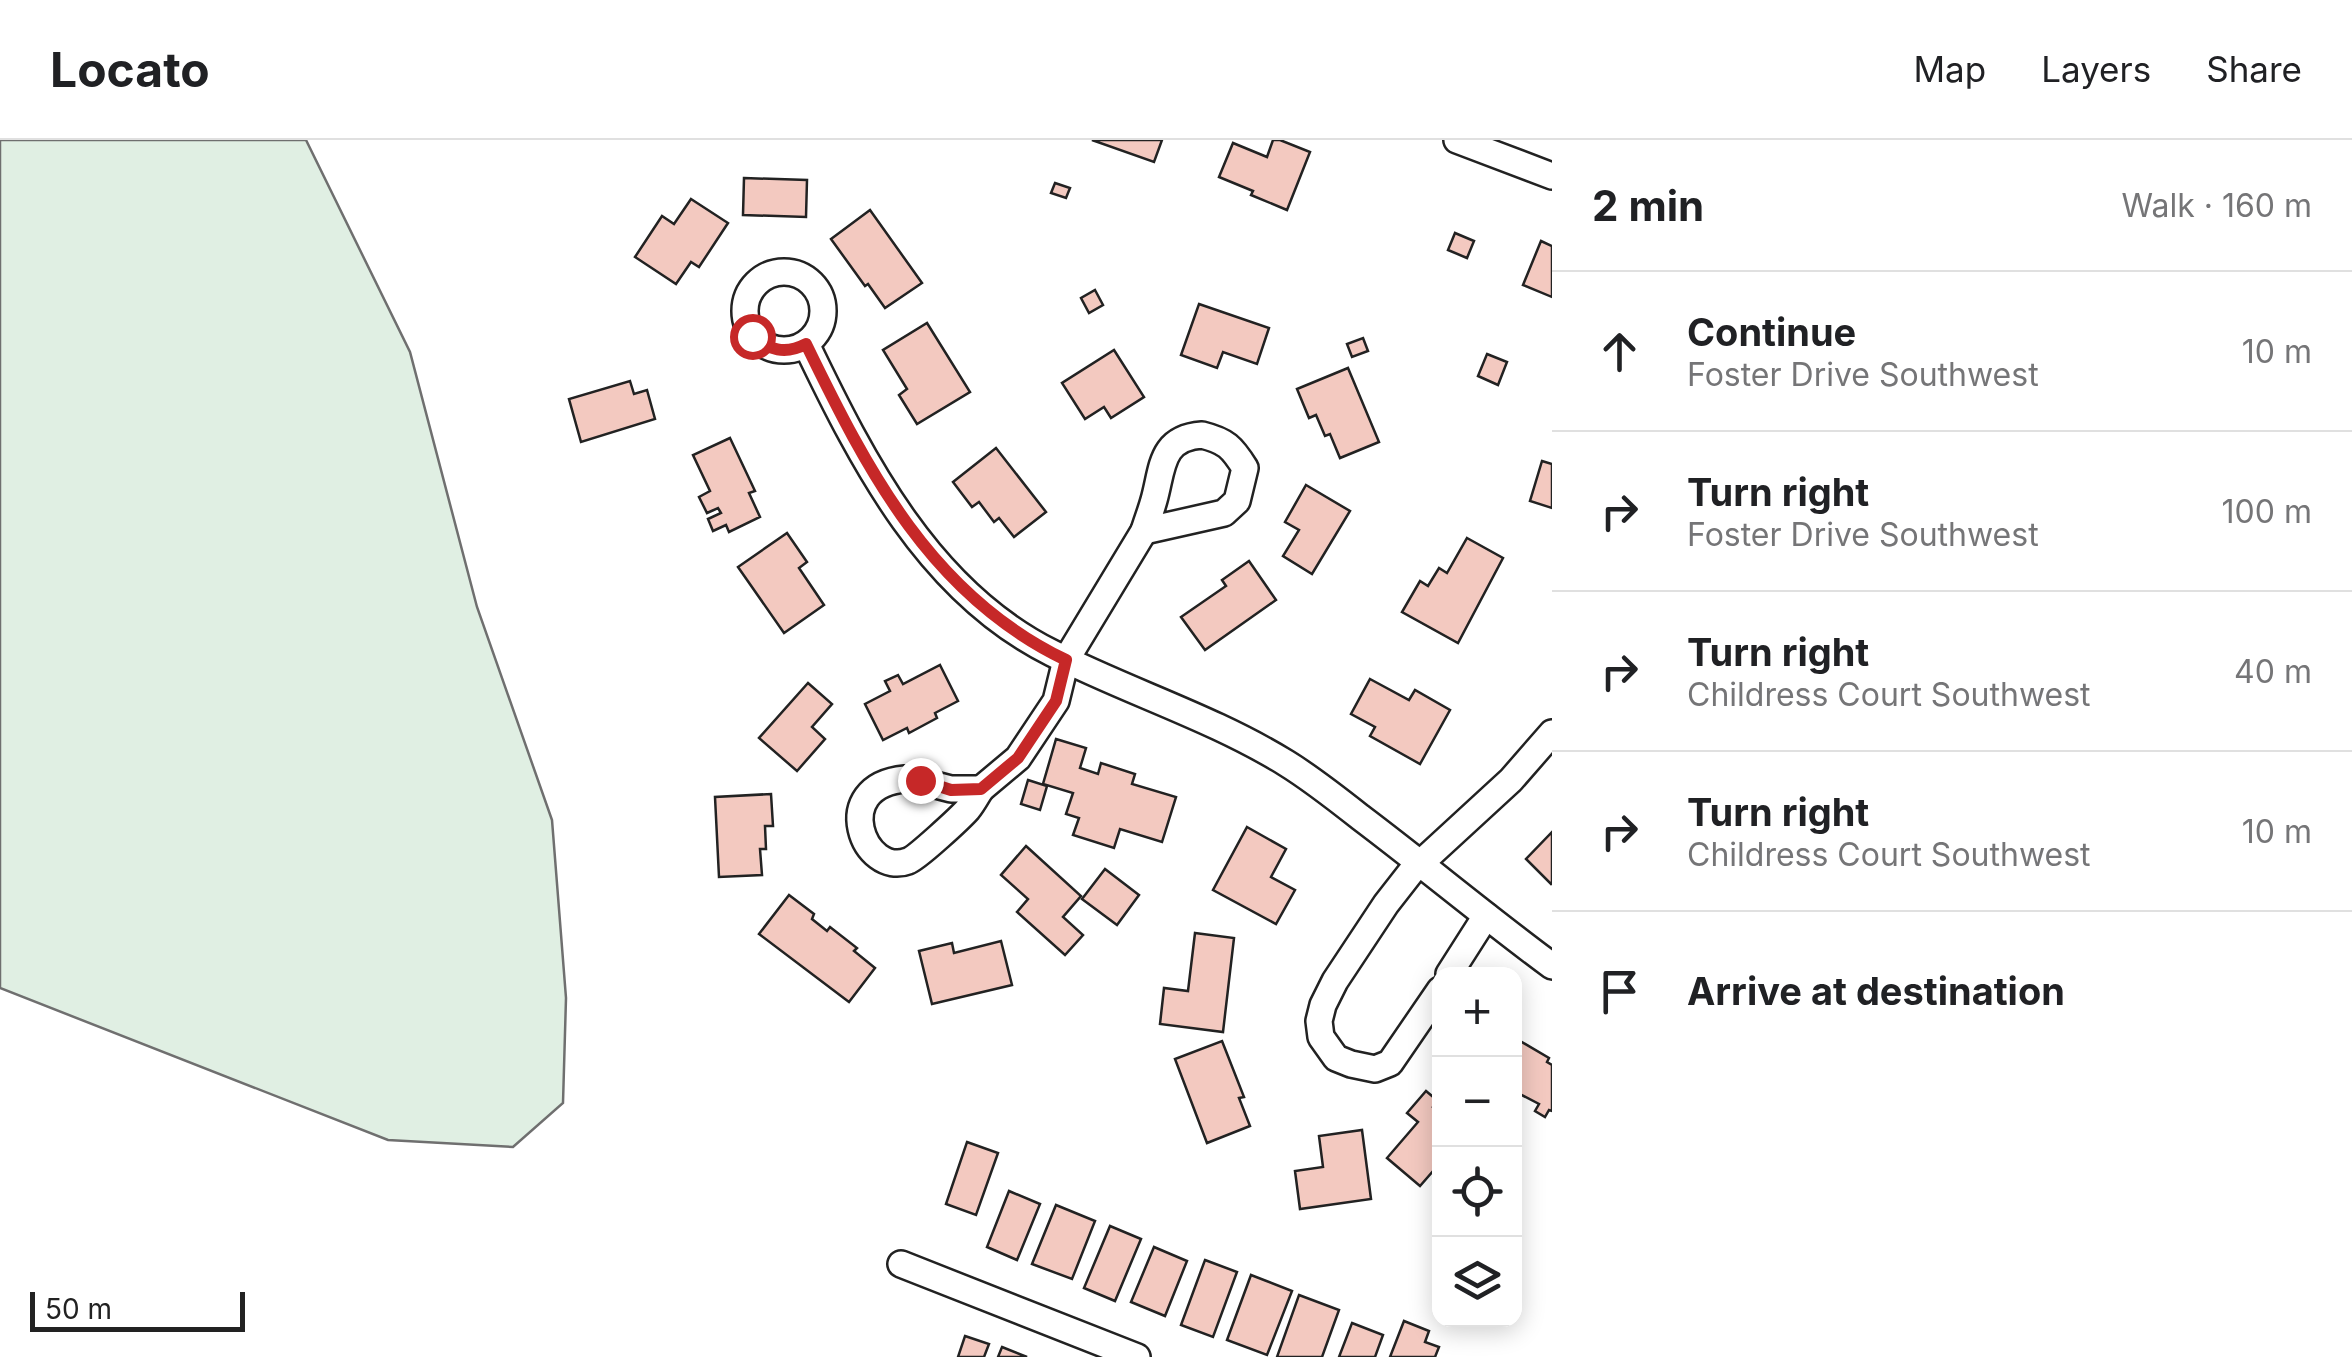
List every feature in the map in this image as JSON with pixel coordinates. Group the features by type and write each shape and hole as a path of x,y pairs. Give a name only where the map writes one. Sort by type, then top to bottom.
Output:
{"street":[{"path":"1457,140 1552,176"},
{"path":"806,344 873,474 931,557 988,612 1048,651 1204,721 1306,776 1552,966"},
{"path":"981,789 951,790 920,780 888,781 873,789 862,806 860,828 865,842 874,854 890,861 905,863 918,856 967,810 981,789 1018,758 1056,701 1066,660 1144,532 1161,464 1169,449 1189,436 1216,439 1232,448 1245,468 1237,501 1224,513 1144,532"},
{"path":"1432,1002 1390,1063 1375,1069 1336,1058 1321,1037 1323,1005 1386,904 1411,872 1511,780 1552,733"},
{"path":"1454,967 1486,916"},
{"path":"901,1264 1137,1357"}],"green space":[{"path":"0,140 306,140 410,352 477,607 552,820 566,998 563,1103 513,1147 388,1140 0,988"}],"building":[{"path":"1092,140 1162,140 1154,162"},
{"path":"1273,140 1310,152 1287,210 1219,177 1233,143 1267,157"},
{"path":"744,178 807,180 806,217 743,215"},
{"path":"1055,183 1070,188 1066,198 1051,193"},
{"path":"691,199 728,223 699,267 691,262 676,284 635,257 662,216 674,224"},
{"path":"870,210 922,283 885,308 831,239"},
{"path":"1455,233 1474,241 1467,258 1448,250"},
{"path":"1541,241 1552,246 1552,297 1523,285"},
{"path":"1095,290 1103,305 1089,313 1081,298"},
{"path":"1199,304 1269,328 1257,364 1223,352 1217,368 1181,355"},
{"path":"927,323 970,392 917,424 899,395 907,389 883,350"},
{"path":"1363,338 1368,351 1352,357 1347,344"},
{"path":"1114,350 1144,397 1111,418 1104,407 1085,419 1062,383"},
{"path":"1487,354 1507,362 1498,385 1478,376"},
{"path":"1348,368 1379,442 1340,458 1316,415 1309,418 1297,389"},
{"path":"630,381 634,394 647,390 655,419 581,442 569,399"},
{"path":"730,438 755,491 749,493 760,517 729,532 726,525 713,531 708,519 721,513 718,508 707,513 699,497 710,491 693,455"},
{"path":"996,448 1046,512 1014,537 999,518 994,522 979,502 972,507 953,482"},
{"path":"1542,461 1552,464 1552,508 1530,501"},
{"path":"1306,485 1350,511 1312,574 1283,556 1299,530 1285,522"},
{"path":"787,533 807,562 799,568 824,605 784,633 738,567"},
{"path":"1467,538 1503,558 1458,643 1402,612 1420,581 1428,586 1439,568 1447,573"},
{"path":"1249,561 1276,600 1205,650 1181,617 1226,586 1222,580"},
{"path":"940,665 958,701 909,733 907,728 883,740 865,704 890,691 885,681 898,675 903,684"},
{"path":"1370,679 1409,700 1415,690 1450,710 1420,764 1370,736 1375,727 1351,714"},
{"path":"808,683 832,704 812,727 825,739 797,771 759,738"},
{"path":"1056,739 1086,748 1080,768 1098,774 1101,763 1135,774 1132,784 1176,797 1162,842 1120,829 1114,848 1073,835 1079,818 1066,814 1073,793 1043,784"},
{"path":"1028,780 1047,786 1040,810 1021,804"},
{"path":"771,794 773,826 765,826 766,849 760,849 762,875 719,877 715,797"},
{"path":"1247,827 1286,849 1271,877 1295,890 1276,924 1213,890"},
{"path":"1552,832 1552,883 1551,884 1526,859"},
{"path":"1026,846 1081,896 1063,917 1083,935 1065,955 1017,912 1028,899 1001,875"},
{"path":"1105,869 1139,895 1117,925 1082,899"},
{"path":"789,895 814,914 812,919 827,931 830,927 857,948 854,951 875,968 849,1002 759,934"},
{"path":"1195,933 1234,938 1223,1032 1160,1024 1164,988 1188,991"},
{"path":"1001,941 1012,985 932,1004 919,951 952,943 954,953"},
{"path":"1222,1041 1244,1097 1239,1098 1250,1126 1207,1143 1175,1059"},
{"path":"1522,1042 1549,1058 1547,1062 1552,1065 1552,1111 1545,1117 1535,1111 1539,1104 1522,1095"},
{"path":"1426,1091 1432,1096 1432,1172 1420,1186 1387,1158 1418,1122 1407,1113"},
{"path":"1362,1130 1371,1199 1300,1209 1295,1171 1323,1167 1319,1136"},
{"path":"967,1142 998,1153 976,1215 946,1204"},
{"path":"1009,1191 1040,1204 1017,1260 987,1247"},
{"path":"1056,1205 1095,1221 1072,1279 1032,1264"},
{"path":"1110,1226 1141,1239 1115,1301 1084,1288"},
{"path":"1154,1247 1187,1261 1165,1316 1131,1302"},
{"path":"1205,1260 1237,1272 1213,1337 1181,1325"},
{"path":"1251,1275 1292,1291 1267,1355 1227,1340"},
{"path":"1299,1295 1339,1310 1322,1357 1277,1357"},
{"path":"1404,1321 1429,1331 1425,1342 1439,1347 1435,1357 1390,1357"},
{"path":"1352,1323 1383,1335 1375,1357 1339,1357"},
{"path":"965,1336 989,1344 984,1357 958,1357"},
{"path":"1002,1347 1027,1357 998,1357"}],"route":[{"path":"752,336 781,351 806,344 873,474 931,557 988,612 1066,660 1056,701 1018,758 981,789 951,790 920,780"}]}
